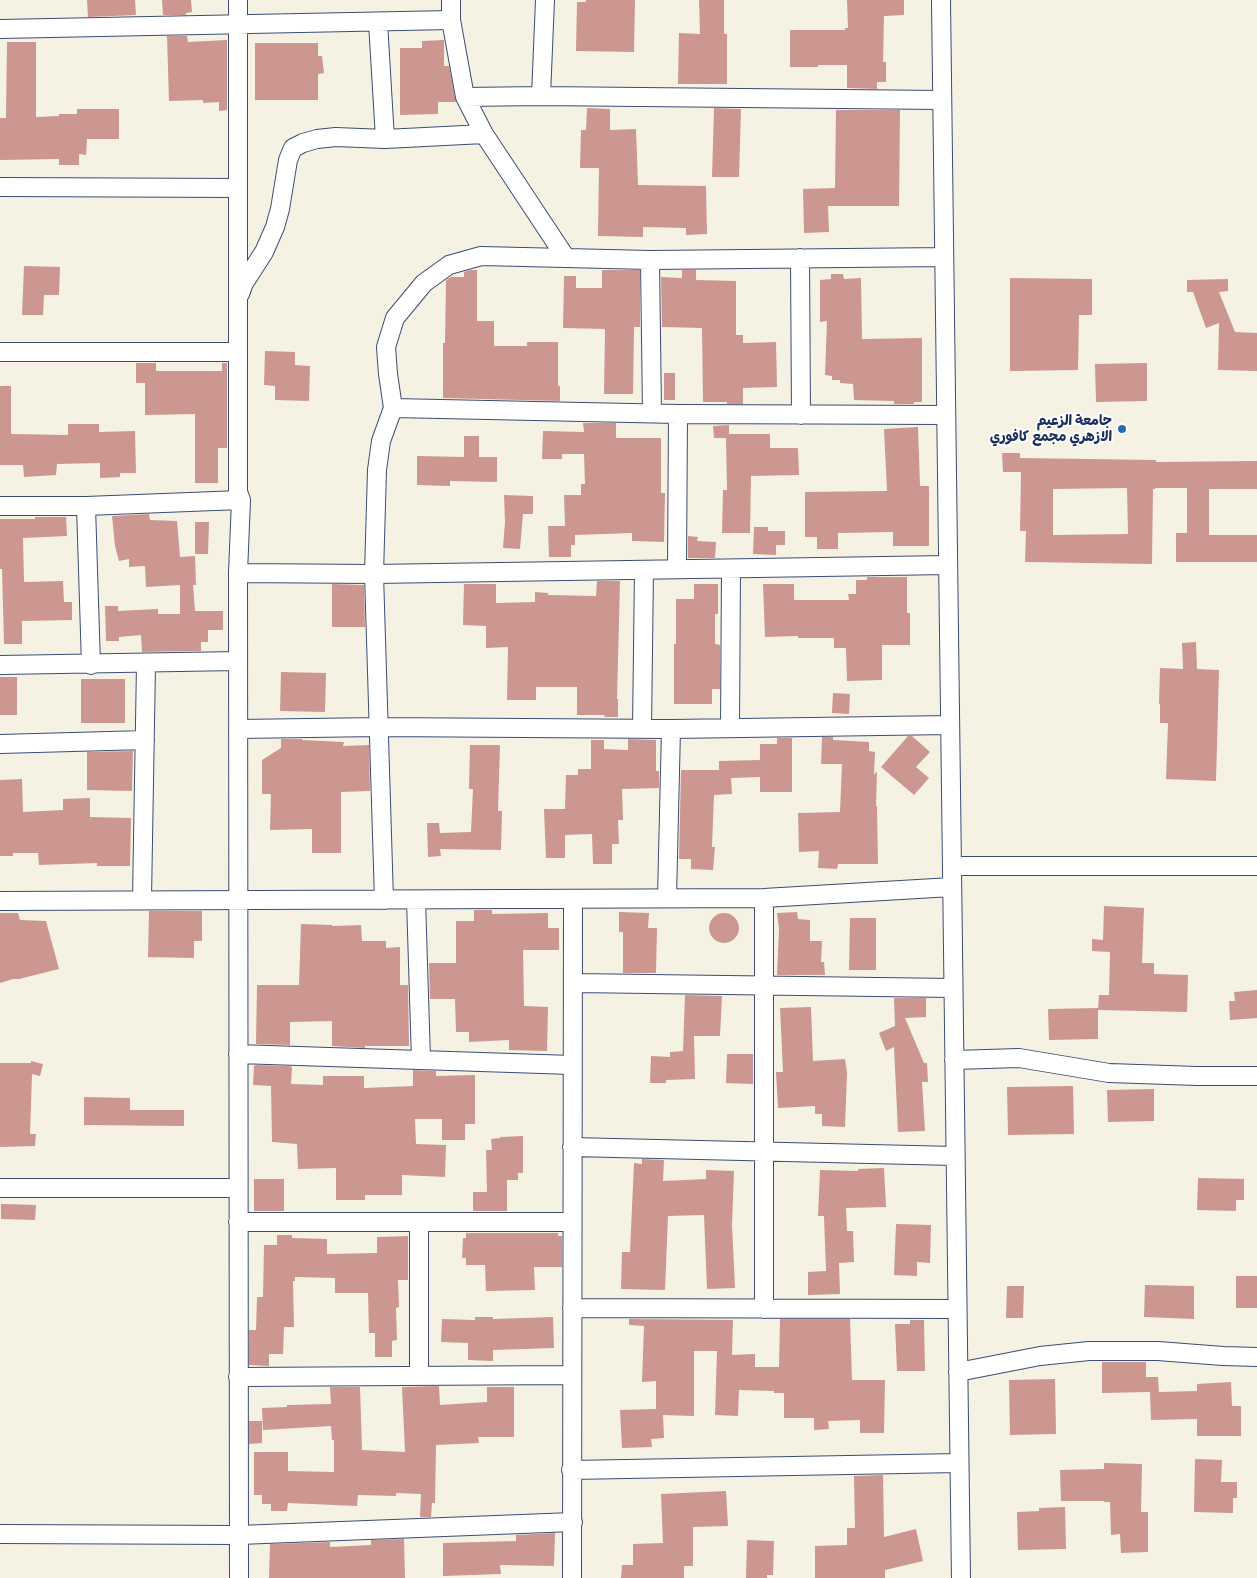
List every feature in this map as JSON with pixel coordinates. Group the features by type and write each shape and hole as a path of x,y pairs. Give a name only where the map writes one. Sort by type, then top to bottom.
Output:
{"street":[{"path":"238,0 238,492 240,500 238,573 239,1578"},
{"path":"451,0 451,20 465,97 484,134 566,258"},
{"path":"541,96 545,0"},
{"path":"941,0 961,1578"},
{"path":"0,29 451,20"},
{"path":"378,22 385,139"},
{"path":"465,97 942,100"},
{"path":"238,302 244,282 264,252 275,227 288,160 293,148 317,139 336,137 385,139 484,134"},
{"path":"0,187 238,188"},
{"path":"384,900 374,574 377,470 381,441 393,408 386,346 395,318 424,282 449,266 481,256 650,260 944,257"},
{"path":"800,258 801,415"},
{"path":"650,260 652,413"},
{"path":"0,352 238,352"},
{"path":"393,408 678,414 946,415"},
{"path":"677,569 678,414"},
{"path":"0,506 86,506 240,500"},
{"path":"86,506 91,665"},
{"path":"238,573 374,574 948,565"},
{"path":"730,728 731,569"},
{"path":"642,728 644,570"},
{"path":"0,666 238,661"},
{"path":"142,899 146,664"},
{"path":"238,729 379,727 671,729 950,725"},
{"path":"667,898 671,729"},
{"path":"0,744 145,740"},
{"path":"952,866 1257,866"},
{"path":"0,901 764,898 952,888"},
{"path":"764,898 764,1309"},
{"path":"572,1578 573,899"},
{"path":"416,900 421,1060"},
{"path":"574,983 953,988"},
{"path":"238,1054 572,1065"},
{"path":"954,1060 1019,1058 1109,1072 1197,1076 1257,1076"},
{"path":"572,1147 955,1156"},
{"path":"0,1188 238,1188"},
{"path":"238,1222 572,1222"},
{"path":"419,1222 419,1376"},
{"path":"572,1308 957,1309"},
{"path":"958,1372 1040,1356 1089,1351 1158,1351 1257,1357"},
{"path":"238,1377 572,1374"},
{"path":"571,1470 959,1463"},
{"path":"0,1534 239,1535 573,1522"}],"building":[{"path":"87,0 135,0 136,15 88,17"},
{"path":"162,0 191,0 192,12 186,13 186,15 163,15"},
{"path":"586,0 635,0 634,52 576,51 577,2 586,2"},
{"path":"699,0 724,0 724,34 727,34 727,84 678,84 679,33 700,34"},
{"path":"847,0 904,0 904,15 884,16 883,62 886,62 886,82 877,82 877,89 847,88 847,65 790,67 790,30 845,30 845,28 848,28"},
{"path":"167,36 187,36 188,42 227,40 227,110 219,111 219,102 203,103 203,100 169,101"},
{"path":"444,40 444,66 449,66 456,102 438,102 438,114 400,115 400,48 422,48 422,41"},
{"path":"7,42 36,42 36,117 77,114 77,109 119,109 119,139 87,139 86,155 79,154 79,165 59,165 59,159 0,160 0,118 6,118"},
{"path":"255,43 318,43 318,56 322,56 324,73 318,74 318,100 255,100"},
{"path":"587,108 610,109 610,130 636,129 638,185 706,186 707,234 686,235 686,228 643,227 643,237 598,236 599,168 580,168 581,130 586,130"},
{"path":"714,108 741,109 739,177 712,177"},
{"path":"836,110 900,110 899,206 828,206 829,232 804,233 803,189 835,188"},
{"path":"24,266 60,267 59,295 44,295 43,315 22,315"},
{"path":"477,270 477,321 494,321 494,346 527,346 527,342 558,342 560,401 443,398 446,280 451,277 464,277 464,272"},
{"path":"602,270 640,270 640,327 634,327 633,394 604,394 605,329 563,328 564,276 576,276 576,288 602,288"},
{"path":"682,270 696,270 696,280 736,281 736,335 743,335 743,343 776,342 777,387 743,388 743,404 703,402 702,328 662,327 661,277 682,278"},
{"path":"831,274 843,274 844,279 861,278 862,339 922,338 922,402 894,404 894,401 854,400 853,384 840,383 840,380 832,380 832,376 825,375 827,321 820,322 820,280 831,279"},
{"path":"1010,278 1092,279 1092,315 1079,315 1078,370 1010,371"},
{"path":"1228,279 1228,291 1219,292 1235,332 1257,333 1257,371 1218,370 1219,323 1206,328 1193,292 1187,292 1187,280"},
{"path":"265,351 295,352 295,365 310,366 309,401 275,400 275,386 264,385"},
{"path":"136,363 156,363 156,371 222,371 222,363 227,363 227,448 218,448 218,483 195,483 195,414 145,415 145,383 136,383"},
{"path":"1147,363 1147,401 1096,402 1095,364"},
{"path":"664,373 675,373 675,400 664,400"},
{"path":"0,386 11,386 11,434 68,435 68,424 99,424 99,432 135,431 136,473 120,473 120,477 100,478 100,463 57,464 56,475 24,477 23,465 0,465"},
{"path":"583,423 616,423 616,438 661,438 661,493 665,493 664,542 632,541 632,533 575,535 575,545 571,545 571,557 549,557 548,526 565,526 564,495 581,495 581,484 585,484 584,454 562,454 562,459 542,459 543,431 584,432"},
{"path":"729,425 729,434 770,434 770,448 798,448 799,475 751,476 750,533 722,533 723,490 727,490 726,438 714,438 713,426"},
{"path":"918,427 920,486 929,486 929,546 893,546 893,532 838,533 838,549 817,549 817,537 805,537 805,492 887,491 884,429"},
{"path":"464,436 479,436 479,457 497,457 497,482 450,481 450,486 417,485 417,456 464,457"},
{"path":"1002,453 1020,453 1020,458 1156,460 1156,462 1257,461 1257,489 1209,489 1209,535 1257,535 1257,562 1176,562 1176,533 1187,533 1187,488 1155,488 1153,489 1152,564 1025,562 1026,531 1020,531 1021,472 1003,472","holes":["1127,488 1128,534 1053,535 1053,489"]},
{"path":"504,495 533,496 533,514 523,514 520,549 503,548 505,522"},
{"path":"149,514 150,520 177,521 180,557 195,556 196,585 193,585 195,611 223,611 223,630 208,630 208,642 201,642 201,651 142,652 141,635 119,637 119,641 106,641 105,606 118,606 118,611 158,609 158,614 180,614 180,585 146,587 145,566 129,567 129,559 119,561 115,546 112,516"},
{"path":"35,517 66,517 67,536 23,538 24,582 63,581 64,602 72,602 72,620 22,621 22,644 4,644 2,569 0,569 0,519 35,519"},
{"path":"195,522 209,522 208,554 195,554"},
{"path":"754,527 768,527 768,531 785,531 785,545 776,545 776,555 753,554"},
{"path":"688,536 698,537 697,541 716,542 715,558 688,558"},
{"path":"867,577 907,577 907,613 910,613 910,645 882,645 882,680 847,681 846,648 834,648 834,638 765,637 763,584 794,584 794,600 849,600 848,594 856,594 856,580 867,580"},
{"path":"597,581 620,581 618,717 577,715 577,687 536,687 536,700 507,700 508,647 486,648 486,626 463,625 464,584 496,584 496,603 535,602 535,592 548,593 548,595 596,596"},
{"path":"332,584 364,585 365,627 332,627"},
{"path":"694,584 718,584 715,644 720,645 720,689 712,689 712,704 674,704 676,599 694,599"},
{"path":"1196,642 1197,669 1219,670 1216,781 1166,779 1168,723 1160,723 1160,668 1183,669 1182,643"},
{"path":"281,672 326,673 325,712 280,711"},
{"path":"0,677 17,677 17,715 0,715"},
{"path":"81,679 125,679 125,723 81,723"},
{"path":"833,693 850,694 849,714 832,713"},
{"path":"908,736 912,736 930,752 916,767 929,778 914,795 881,767"},
{"path":"822,737 833,737 833,740 869,742 869,751 875,752 874,775 877,771 878,864 838,864 837,869 818,868 819,851 799,852 798,813 840,812 842,764 821,764"},
{"path":"777,738 792,738 792,792 760,792 760,777 731,778 732,794 714,795 712,847 715,847 713,870 691,869 691,859 679,859 681,770 719,770 719,761 760,760 760,744 777,744"},
{"path":"281,739 344,742 343,746 369,745 370,791 341,792 341,853 312,853 312,829 270,830 271,794 262,794 262,760 281,748"},
{"path":"628,739 656,740 656,771 659,771 659,788 622,789 623,820 618,820 619,844 612,844 612,864 593,864 592,834 565,835 565,858 546,858 544,809 565,809 566,775 578,775 578,769 591,769 591,740 604,740 604,749 628,750"},
{"path":"470,745 500,745 498,811 502,811 501,850 440,849 441,856 428,857 427,823 439,823 440,833 471,832 473,789 469,789"},
{"path":"133,751 132,791 87,790 87,752"},
{"path":"22,779 23,812 63,810 63,799 90,798 90,817 131,818 130,866 97,866 97,863 39,865 38,853 13,853 13,856 0,856 0,780"},
{"path":"1104,906 1144,908 1142,963 1154,963 1154,974 1188,975 1187,1012 1098,1010 1099,995 1109,995 1110,952 1092,951 1092,939 1103,940"},
{"path":"474,910 492,910 492,914 548,913 548,928 559,928 559,950 523,950 524,1006 548,1007 547,1051 509,1050 509,1040 469,1042 469,1032 456,1032 455,999 430,999 429,963 456,963 456,921 474,921"},
{"path":"149,911 202,911 202,941 194,941 194,958 148,957"},
{"path":"619,912 649,913 648,928 657,928 656,973 623,973 623,932 619,932"},
{"path":"797,912 798,919 810,920 810,941 822,941 821,962 824,962 825,975 777,975 779,929 777,913"},
{"path":"0,913 18,913 20,920 46,921 59,969 0,983"},
{"path":"724,913 734,918 739,928 734,938 724,943 714,938 709,928 714,918"},
{"path":"850,918 876,918 876,970 849,970"},
{"path":"301,924 361,925 362,941 386,941 386,948 400,947 400,985 408,985 409,1046 365,1046 365,1048 332,1046 332,1021 290,1022 290,1045 256,1044 257,985 299,985"},
{"path":"1257,990 1257,1018 1230,1020 1229,1001 1235,1001 1234,992"},
{"path":"685,995 722,996 720,1036 694,1036 695,1079 666,1080 666,1083 650,1083 651,1056 670,1057 670,1052 683,1051"},
{"path":"894,998 926,998 926,1017 905,1018 924,1063 927,1063 928,1082 922,1082 925,1131 898,1132 894,1047 886,1051 879,1033 895,1026"},
{"path":"811,1007 813,1061 845,1059 847,1073 845,1127 822,1126 822,1114 815,1114 815,1106 778,1108 776,1072 783,1072 780,1008"},
{"path":"1098,1008 1098,1039 1049,1040 1048,1009"},
{"path":"727,1054 753,1054 753,1084 726,1083"},
{"path":"31,1061 43,1064 40,1076 32,1074 30,1134 36,1134 35,1146 0,1147 0,1063 31,1063"},
{"path":"254,1066 292,1067 291,1084 323,1085 323,1076 364,1076 364,1088 413,1086 413,1070 436,1071 436,1076 475,1075 475,1124 465,1124 465,1140 442,1140 442,1119 415,1119 416,1144 446,1145 445,1177 402,1175 402,1195 365,1195 365,1200 336,1200 336,1168 298,1169 297,1144 272,1142 271,1086 253,1085"},
{"path":"1073,1086 1074,1134 1008,1135 1007,1087"},
{"path":"1154,1089 1154,1121 1108,1122 1107,1090"},
{"path":"84,1097 130,1098 130,1110 184,1110 184,1126 84,1125"},
{"path":"523,1136 523,1173 518,1173 518,1180 507,1180 507,1211 473,1211 473,1192 487,1192 486,1150 492,1150 491,1139"},
{"path":"642,1159 664,1160 663,1181 706,1179 706,1170 734,1171 732,1225 735,1288 707,1289 704,1215 668,1216 665,1290 621,1289 622,1252 630,1252 634,1163 642,1164"},
{"path":"884,1168 886,1207 846,1208 847,1231 853,1231 854,1262 839,1263 840,1294 808,1295 808,1272 826,1271 824,1216 818,1216 820,1170 858,1171 858,1169"},
{"path":"1198,1178 1244,1179 1244,1200 1236,1200 1236,1211 1197,1210"},
{"path":"254,1179 284,1179 284,1211 254,1211"},
{"path":"1,1204 36,1205 35,1220 1,1219"},
{"path":"896,1224 931,1225 930,1263 917,1262 917,1276 894,1275"},
{"path":"466,1233 558,1233 558,1236 562,1236 562,1267 534,1267 535,1290 486,1291 485,1265 466,1265 466,1258 462,1258 463,1238 466,1238"},
{"path":"277,1235 292,1235 292,1238 327,1239 327,1254 377,1253 377,1237 408,1236 408,1280 398,1280 399,1307 396,1308 397,1340 392,1341 392,1357 375,1357 375,1333 369,1333 368,1293 335,1293 335,1278 295,1277 295,1281 293,1281 294,1327 284,1327 283,1354 269,1354 269,1366 249,1365 249,1330 256,1330 257,1297 263,1297 264,1245 277,1245"},
{"path":"1236,1276 1257,1276 1257,1308 1236,1308"},
{"path":"1145,1285 1194,1286 1194,1319 1144,1317"},
{"path":"1007,1286 1024,1286 1023,1318 1006,1318"},
{"path":"475,1317 493,1317 493,1319 553,1317 554,1348 493,1350 493,1361 468,1360 468,1343 441,1342 442,1319 475,1320"},
{"path":"629,1319 733,1320 732,1355 755,1354 755,1367 779,1367 780,1319 850,1319 852,1380 885,1380 884,1433 860,1433 860,1420 828,1421 829,1429 814,1430 814,1418 784,1418 784,1393 774,1393 774,1391 739,1390 738,1416 715,1415 717,1351 694,1351 694,1416 663,1415 664,1438 651,1439 652,1447 622,1448 620,1410 656,1409 656,1381 642,1382 644,1326 629,1325"},
{"path":"910,1320 924,1320 925,1371 897,1371 895,1324 910,1324"},
{"path":"1102,1362 1146,1362 1146,1377 1158,1377 1159,1392 1197,1391 1197,1384 1231,1382 1232,1406 1241,1406 1241,1436 1197,1436 1197,1419 1151,1420 1150,1392 1102,1393"},
{"path":"1055,1379 1056,1434 1010,1435 1009,1380"},
{"path":"439,1386 440,1405 487,1402 487,1387 514,1387 514,1437 478,1437 479,1443 436,1445 435,1503 432,1503 431,1517 420,1517 421,1494 396,1493 396,1496 358,1495 357,1506 288,1503 287,1511 271,1511 271,1504 262,1504 262,1495 254,1495 254,1452 288,1452 288,1471 334,1472 334,1440 332,1440 331,1426 263,1430 262,1408 287,1407 287,1405 331,1404 330,1387 360,1387 362,1450 405,1452 402,1387"},
{"path":"249,1421 262,1421 262,1443 249,1444"},
{"path":"1195,1459 1222,1460 1221,1482 1237,1482 1237,1498 1233,1498 1233,1513 1194,1512"},
{"path":"1104,1463 1142,1464 1141,1512 1148,1512 1148,1552 1121,1553 1120,1534 1111,1535 1110,1502 1061,1501 1060,1470 1104,1469"},
{"path":"883,1475 884,1537 916,1529 923,1561 885,1570 885,1578 815,1578 815,1546 847,1545 847,1528 855,1528 854,1476"},
{"path":"726,1491 728,1526 693,1527 693,1566 684,1566 684,1578 621,1578 622,1565 633,1565 633,1544 663,1543 661,1494"},
{"path":"1065,1507 1066,1549 1018,1550 1017,1512 1039,1511 1039,1508"},
{"path":"555,1533 554,1566 500,1565 501,1574 443,1576 443,1543 516,1541 516,1535"},
{"path":"404,1539 405,1578 269,1578 270,1544 330,1542 330,1547 371,1545 371,1540"},
{"path":"747,1540 774,1541 773,1575 767,1575 767,1578 746,1578"}],"place":[{"name":"جامعة الزعيم الازهري مجمع كافوري","path":"1122,429"}]}
